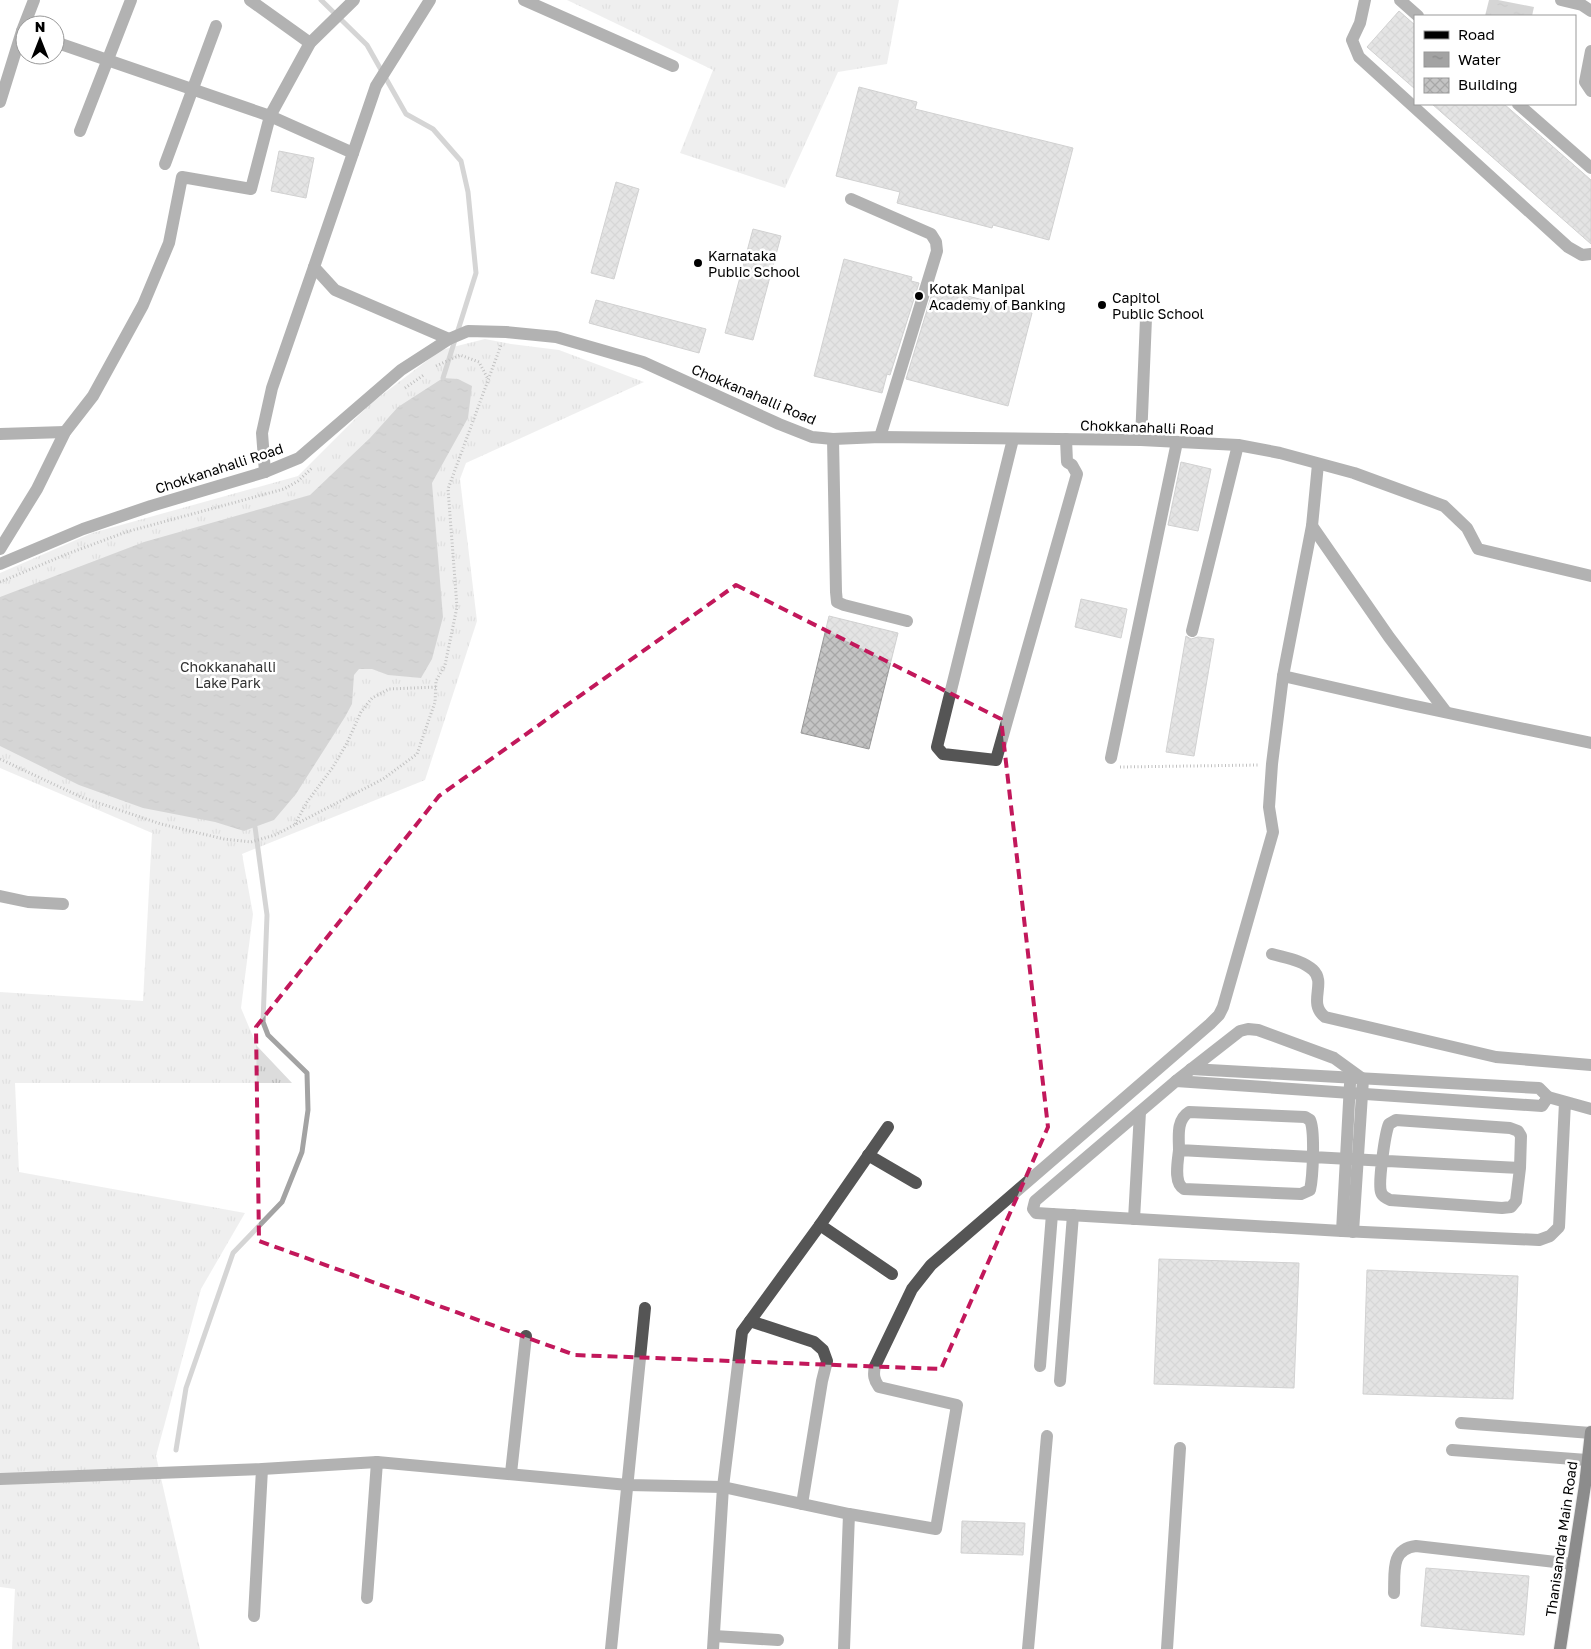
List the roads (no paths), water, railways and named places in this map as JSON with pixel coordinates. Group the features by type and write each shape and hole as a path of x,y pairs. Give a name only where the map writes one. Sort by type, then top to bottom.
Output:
{"main road":[{"name":"Thanisandra Main Road","path":"1560,1649 1573,1564 1588,1486 1587,1460 1591,1433"}],"street":[{"path":"29,15 34,0"},
{"path":"80,131 131,0"},
{"path":"250,0 310,43"},
{"path":"0,550 37,489 65,432 93,396 143,305 169,243 182,177 251,190 270,116 310,43 354,0"},
{"path":"265,472 262,433 272,388 353,153 379,82 430,0"},
{"path":"524,0 674,66"},
{"path":"1365,0 1360,24 1352,40 1359,57 1568,247 1582,255 1591,254"},
{"path":"1400,0 1417,15"},
{"path":"1561,0 1582,5 1591,11"},
{"path":"165,164 216,26"},
{"path":"65,45 270,116 353,153"},
{"path":"1591,51 1585,82 1591,91"},
{"path":"0,102 15,58"},
{"path":"1519,105 1591,168"},
{"path":"850,199 931,234 936,242 937,251 880,437"},
{"path":"314,267 335,290 449,338"},
{"path":"1141,440 1146,318"},
{"name":"Chokkanahalli Road","path":"0,564 84,529 151,506 265,472 299,458 401,370 449,338 468,331 506,332 556,337 642,362 812,437 833,439 880,437 1141,440 1238,445 1280,453 1354,473 1444,506 1467,528 1478,549 1591,576"},
{"path":"0,434 65,432"},
{"path":"1013,438 937,747 943,754 996,760 1077,474 1072,465 1067,462 1066,439"},
{"path":"833,439 837,602 907,621"},
{"path":"1112,762 1177,442"},
{"path":"1192,631 1238,445"},
{"path":"0,1479 376,1462 628,1485 723,1486 849,1514 936,1529 957,1405 879,1387 875,1381 875,1366 912,1289 931,1265 1218,1015 1228,995 1274,832 1269,807 1272,764 1283,676 1312,526 1318,464"},
{"path":"1312,526 1389,637 1446,712"},
{"path":"1283,676 1591,743"},
{"path":"0,896 28,902 63,904"},
{"path":"1272,954 1299,962 1312,969 1318,980 1319,1013 1325,1017 1496,1056 1591,1065"},
{"path":"1357,1079 1334,1058 1258,1030 1248,1029 1240,1031 1176,1081 1035,1201 1033,1209 1036,1213 1073,1216 1539,1240 1550,1236 1558,1227 1565,1102"},
{"path":"1191,1069 1539,1088 1548,1097 1591,1109"},
{"path":"1348,1231 1357,1079"},
{"path":"1176,1081 1542,1106 1548,1097"},
{"path":"1134,1219 1140,1112"},
{"path":"1189,1112 1305,1117 1310,1120 1313,1126 1310,1190 1301,1194 1184,1189 1177,1182 1179,1150 1180,1121 1183,1115 1189,1112"},
{"path":"1396,1120 1510,1128 1518,1131 1521,1136 1520,1168 1516,1201 1511,1207 1502,1208 1390,1200 1381,1193 1386,1130 1389,1124 1396,1120"},
{"path":"778,1640 713,1643 723,1486 742,1332 888,1127"},
{"path":"1179,1150 1520,1168"},
{"path":"868,1155 916,1183"},
{"path":"1040,1366 1052,1214"},
{"path":"1060,1381 1073,1216"},
{"path":"820,1225 892,1274"},
{"path":"612,1649 645,1308"},
{"path":"750,1321 814,1342 823,1350 827,1361 802,1504"},
{"path":"511,1473 526,1336"},
{"path":"1461,1423 1591,1433"},
{"path":"1028,1649 1047,1436"},
{"path":"1167,1649 1180,1448"},
{"path":"1452,1450 1587,1460"},
{"path":"367,1598 376,1462"},
{"path":"254,1616 262,1468"},
{"path":"844,1649 849,1514"},
{"path":"1394,1593 1396,1563 1399,1553 1406,1547 1416,1546 1573,1564"}],"water":[{"path":"1489,0 1534,7 1532,15 1485,15"},
{"name":"Chokkanahalli Lake Park","path":"443,378 458,379 472,386 468,418 432,483 443,617 432,659 421,678 388,675 372,669 359,669 354,675 352,704 345,717 296,794 274,820 244,831 215,822 143,808 79,785 0,746 0,597 144,542 310,495 370,438 398,407"}],"waterway":[{"path":"321,0 367,45 406,114 433,129 461,161 468,192 476,273 443,378"},
{"path":"176,1450 186,1388 233,1253 282,1202 302,1152 308,1110 307,1073 268,1035 263,1022 267,915 255,827"}],"place":[{"name":"Karnataka Public School","path":"698,263"},
{"name":"Kotak Manipal Academy of Banking","path":"919,296"},
{"name":"Capitol Public School","path":"1102,305"}]}
